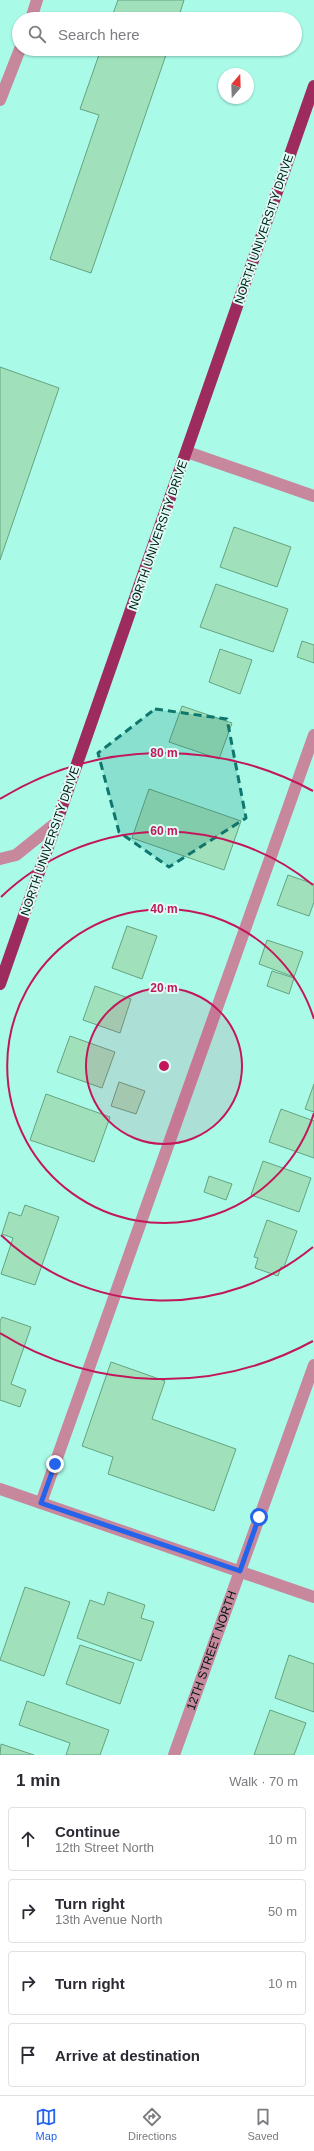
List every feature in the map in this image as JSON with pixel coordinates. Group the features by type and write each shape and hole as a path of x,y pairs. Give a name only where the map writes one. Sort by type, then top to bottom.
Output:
{"main road":[{"name":"NORTH UNIVERSITY DRIVE","path":"0,984 314,86"}],"street":[{"path":"33,12 37,0"},
{"path":"0,100 17,56"},
{"path":"187,452 314,496"},
{"path":"41,1503 314,736"},
{"path":"0,859 16,855 57,822"},
{"name":"12TH STREET NORTH","path":"174,1755 314,1365"},
{"path":"0,1489 314,1597"}],"highlighted area":[{"path":"155,709 227,719 246,818 169,867 119,832 98,753"}],"building":[{"path":"118,0 184,0 180,12 114,12"},
{"path":"99,56 166,56 91,273 50,259 99,115 80,109"},
{"path":"0,367 59,388 0,560"},
{"path":"234,527 291,547 277,587 220,567"},
{"path":"216,584 288,609 273,652 200,627"},
{"path":"302,641 314,645 314,663 297,657"},
{"path":"220,649 252,660 240,694 209,682"},
{"path":"182,706 232,723 219,759 169,742"},
{"path":"149,789 241,821 224,870 132,838"},
{"path":"288,875 314,884 314,902 309,916 277,905"},
{"path":"127,926 157,936 142,979 112,968"},
{"path":"267,940 303,952 294,977 259,964"},
{"path":"272,971 294,978 289,994 267,986"},
{"path":"95,986 131,999 120,1033 83,1020"},
{"path":"70,1036 115,1052 102,1088 57,1072"},
{"path":"119,1082 145,1091 136,1114 111,1106"},
{"path":"314,1084 314,1112 305,1109"},
{"path":"46,1094 110,1117 94,1162 30,1140"},
{"path":"281,1109 314,1121 314,1158 269,1142"},
{"path":"263,1161 311,1178 299,1212 251,1195"},
{"path":"209,1176 232,1184 226,1200 204,1192"},
{"path":"25,1205 59,1217 35,1285 1,1274 13,1238 2,1234 9,1212 21,1216"},
{"path":"267,1220 297,1231 284,1267 281,1267 278,1276 255,1268 258,1258 254,1257"},
{"path":"2,1317 31,1327 11,1384 26,1390 20,1407 0,1400 0,1321"},
{"path":"111,1362 165,1381 152,1419 236,1449 214,1511 108,1474 113,1457 82,1446"},
{"path":"25,1587 70,1602 44,1676 0,1660"},
{"path":"108,1592 145,1605 141,1618 154,1622 141,1661 77,1638 90,1600 104,1605"},
{"path":"80,1645 134,1663 120,1704 66,1684"},
{"path":"289,1655 314,1664 314,1712 275,1698"},
{"path":"27,1701 109,1730 100,1755 66,1755 70,1743 19,1725"},
{"path":"270,1710 306,1723 294,1755 254,1755"},
{"path":"1,1744 34,1755 0,1755"}],"route":[{"path":"55,1464 41,1503 240,1571 259,1517"}]}
